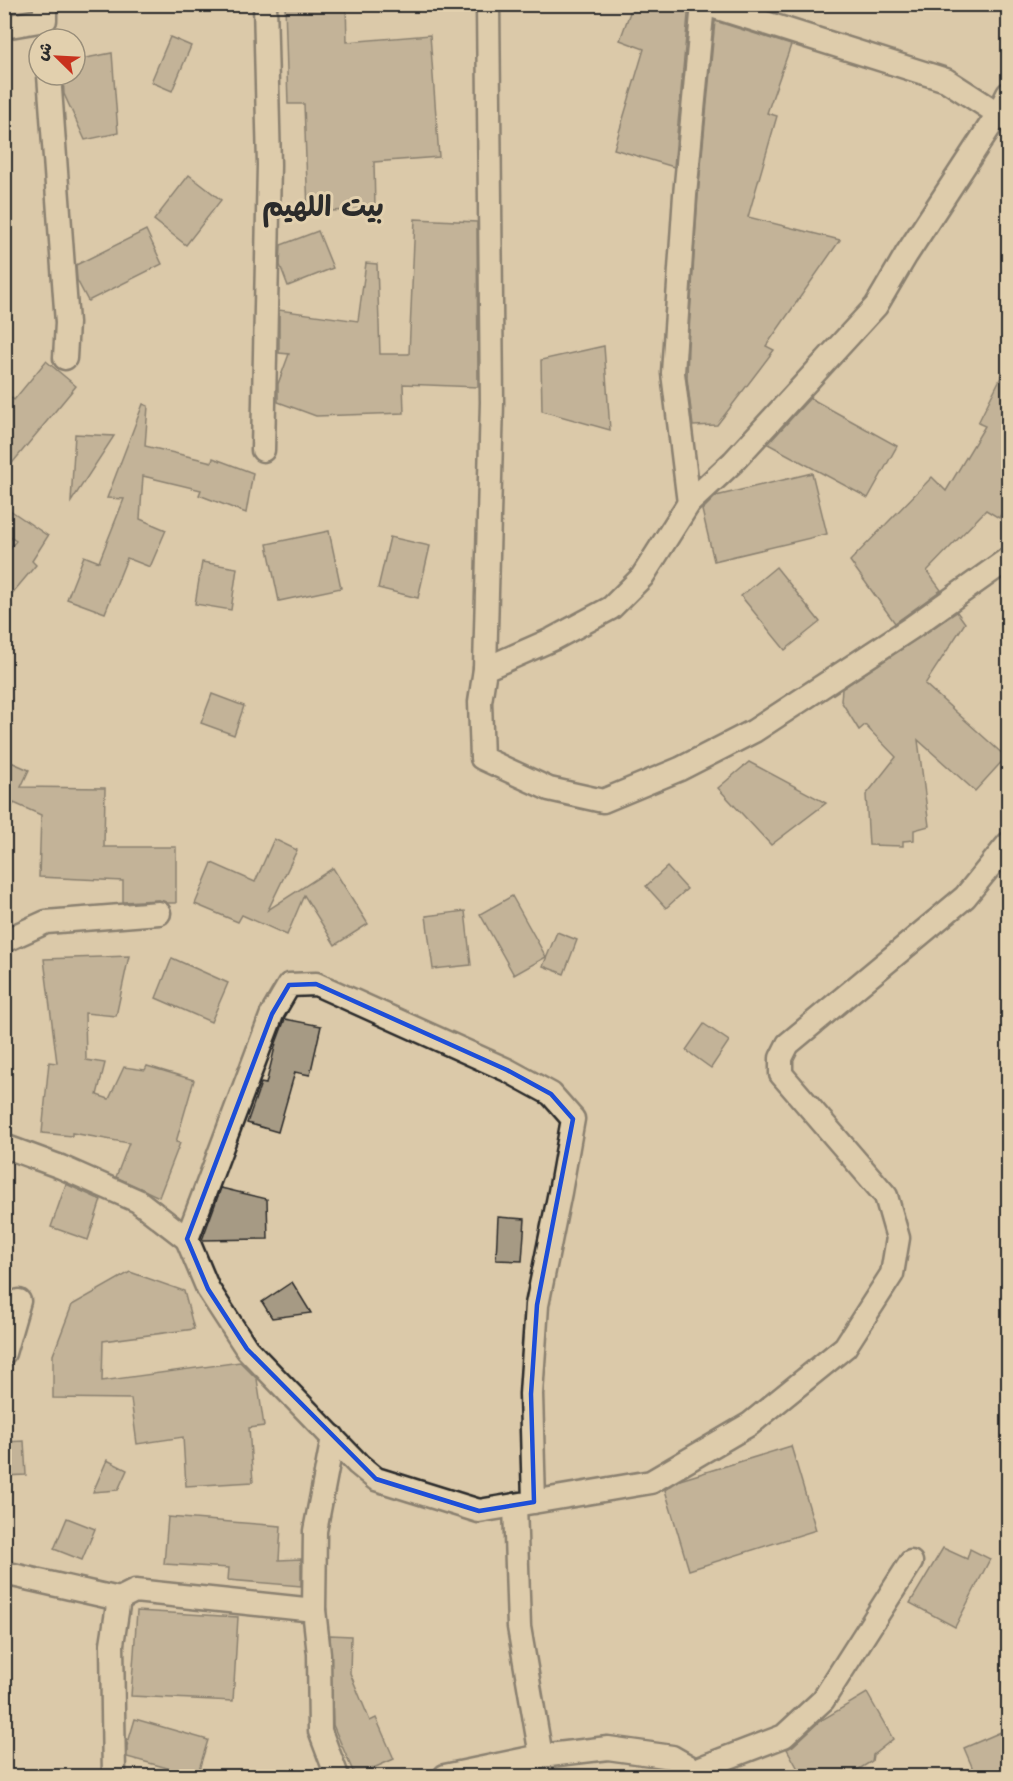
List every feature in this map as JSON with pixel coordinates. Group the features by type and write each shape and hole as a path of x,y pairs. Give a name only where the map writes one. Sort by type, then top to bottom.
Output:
{"street":[{"path":"263,450 269,165 266,4"},
{"path":"488,4 492,402 485,669 480,702 482,758 549,789 603,801 680,769 754,731 911,628 1008,559"},
{"path":"688,503 673,374 685,195 704,4 946,80 1003,117"},
{"path":"4,27 45,21"},
{"path":"50,87 67,323 65,358"},
{"path":"485,669 553,639 611,608 642,577 688,503 734,462 876,306 906,255 1003,117 1008,94"},
{"path":"4,1146 61,1167 138,1202 187,1239 208,1289 247,1349 376,1479 479,1511 651,1482 750,1424 845,1347 892,1274 898,1238 886,1196 781,1074 781,1058 788,1044 964,897 1008,844"},
{"path":"4,941 46,922 159,913"},
{"path":"187,1239 272,1014 289,985 316,984 487,1060 551,1094 573,1119 537,1305 524,1504 519,1627 541,1756"},
{"path":"4,1353 19,1301"},
{"path":"333,1437 315,1531 314,1610 319,1654 320,1731 337,1776"},
{"path":"445,1776 541,1756 608,1748 672,1757 700,1773 784,1736 823,1700 911,1562"},
{"path":"4,1573 119,1599 135,1591 314,1610"},
{"path":"114,1776 112,1644 119,1599"}],"highlighted area":[{"path":"316,984 507,1070 551,1094 573,1119 537,1305 531,1394 534,1502 479,1511 376,1479 247,1349 208,1289 187,1239 272,1014 289,985"}],"building":[{"path":"285,4 346,4 347,42 430,35 439,157 374,162 375,209 308,212 304,104 288,104"},
{"path":"633,4 689,4 674,167 614,149 644,49 620,40"},
{"path":"715,21 791,45 767,113 777,116 748,217 840,240 766,346 774,350 717,425 693,426 687,378 688,347 698,196"},
{"path":"170,37 191,46 172,91 151,82"},
{"path":"112,53 118,133 85,140 64,94 64,87 87,87 87,58"},
{"path":"189,175 221,200 186,245 154,220"},
{"path":"415,219 477,222 478,387 403,384 404,413 316,416 278,402 278,384 289,354 279,353 279,310 358,321 366,263 377,264 380,354 409,354"},
{"path":"146,230 162,264 88,301 77,280 76,265"},
{"path":"318,231 333,268 288,286 280,265 281,245"},
{"path":"604,346 610,430 542,411 541,360"},
{"path":"46,361 76,386 4,473 4,391 14,400"},
{"path":"1008,363 1008,501 999,518 986,510 927,571 941,590 895,623 850,561 932,477 946,491 985,426 978,423"},
{"path":"810,398 897,446 868,498 768,444"},
{"path":"143,404 148,406 145,446 212,462 213,458 253,473 246,513 199,495 201,490 143,476 140,519 166,530 150,567 127,558 105,613 67,599 84,556 99,562 124,499 107,498"},
{"path":"75,434 114,436 71,502"},
{"path":"812,473 827,534 714,561 702,510 716,496"},
{"path":"4,506 48,536 32,561 36,565 4,603 4,555 16,541 4,533"},
{"path":"329,531 341,588 279,601 267,544"},
{"path":"390,537 430,546 418,598 378,588"},
{"path":"202,562 237,568 231,610 195,604"},
{"path":"776,567 820,622 785,650 741,596"},
{"path":"957,612 965,623 925,684 1006,757 975,791 918,740 929,826 914,830 914,840 903,841 903,846 869,845 866,795 896,757 865,725 859,730 841,701 842,689"},
{"path":"212,694 244,706 234,735 201,723"},
{"path":"4,759 29,770 21,787 105,788 104,847 176,847 176,903 158,900 123,902 123,881 39,877 41,815 14,803 4,824"},
{"path":"749,762 826,803 771,845 718,788"},
{"path":"274,839 297,850 268,910 333,868 368,924 335,945 304,895 287,935 242,915 238,922 195,904 212,863 255,882"},
{"path":"667,867 687,889 666,908 646,886"},
{"path":"512,896 546,957 514,975 480,914"},
{"path":"465,911 471,965 433,969 426,916"},
{"path":"557,932 577,940 564,974 543,966"},
{"path":"129,956 116,1016 85,1013 86,1060 105,1063 97,1095 109,1099 124,1067 145,1070 147,1066 194,1080 176,1142 180,1143 159,1197 116,1177 129,1143 72,1133 72,1136 42,1133 49,1062 57,1063 44,959"},
{"path":"172,958 228,983 211,1022 156,998"},
{"path":"285,1019 321,1026 310,1075 295,1072 278,1132 247,1123 261,1083 266,1084 276,1043"},
{"path":"704,1024 729,1041 711,1068 686,1050"},
{"path":"66,1184 101,1200 88,1240 51,1227"},
{"path":"221,1188 267,1199 268,1239 202,1240"},
{"path":"498,1217 525,1219 522,1261 496,1260"},
{"path":"130,1272 184,1291 194,1329 103,1341 102,1381 240,1362 257,1379 264,1426 249,1428 253,1482 186,1486 183,1437 137,1444 131,1399 53,1398 53,1355 72,1305"},
{"path":"292,1282 311,1313 272,1318 262,1302"},
{"path":"24,1441 26,1475 4,1476 4,1442"},
{"path":"791,1446 816,1530 689,1570 665,1490 680,1480"},
{"path":"107,1460 127,1470 118,1490 93,1492"},
{"path":"168,1517 281,1526 279,1560 301,1559 301,1586 228,1580 229,1568 164,1564"},
{"path":"67,1518 95,1529 82,1560 54,1549"},
{"path":"943,1548 967,1559 970,1549 990,1559 955,1627 910,1603"},
{"path":"137,1611 238,1617 233,1701 131,1696"},
{"path":"330,1635 351,1636 350,1673 370,1721 376,1718 394,1759 355,1776 333,1725"},
{"path":"867,1693 893,1739 873,1755 872,1761 848,1776 802,1776 787,1749 820,1721"},
{"path":"135,1719 208,1740 197,1776 127,1757 127,1746"},
{"path":"1008,1729 1008,1776 976,1776 964,1748"}],"district":[{"name":"بيت اللهيم","path":"323,207"}]}
